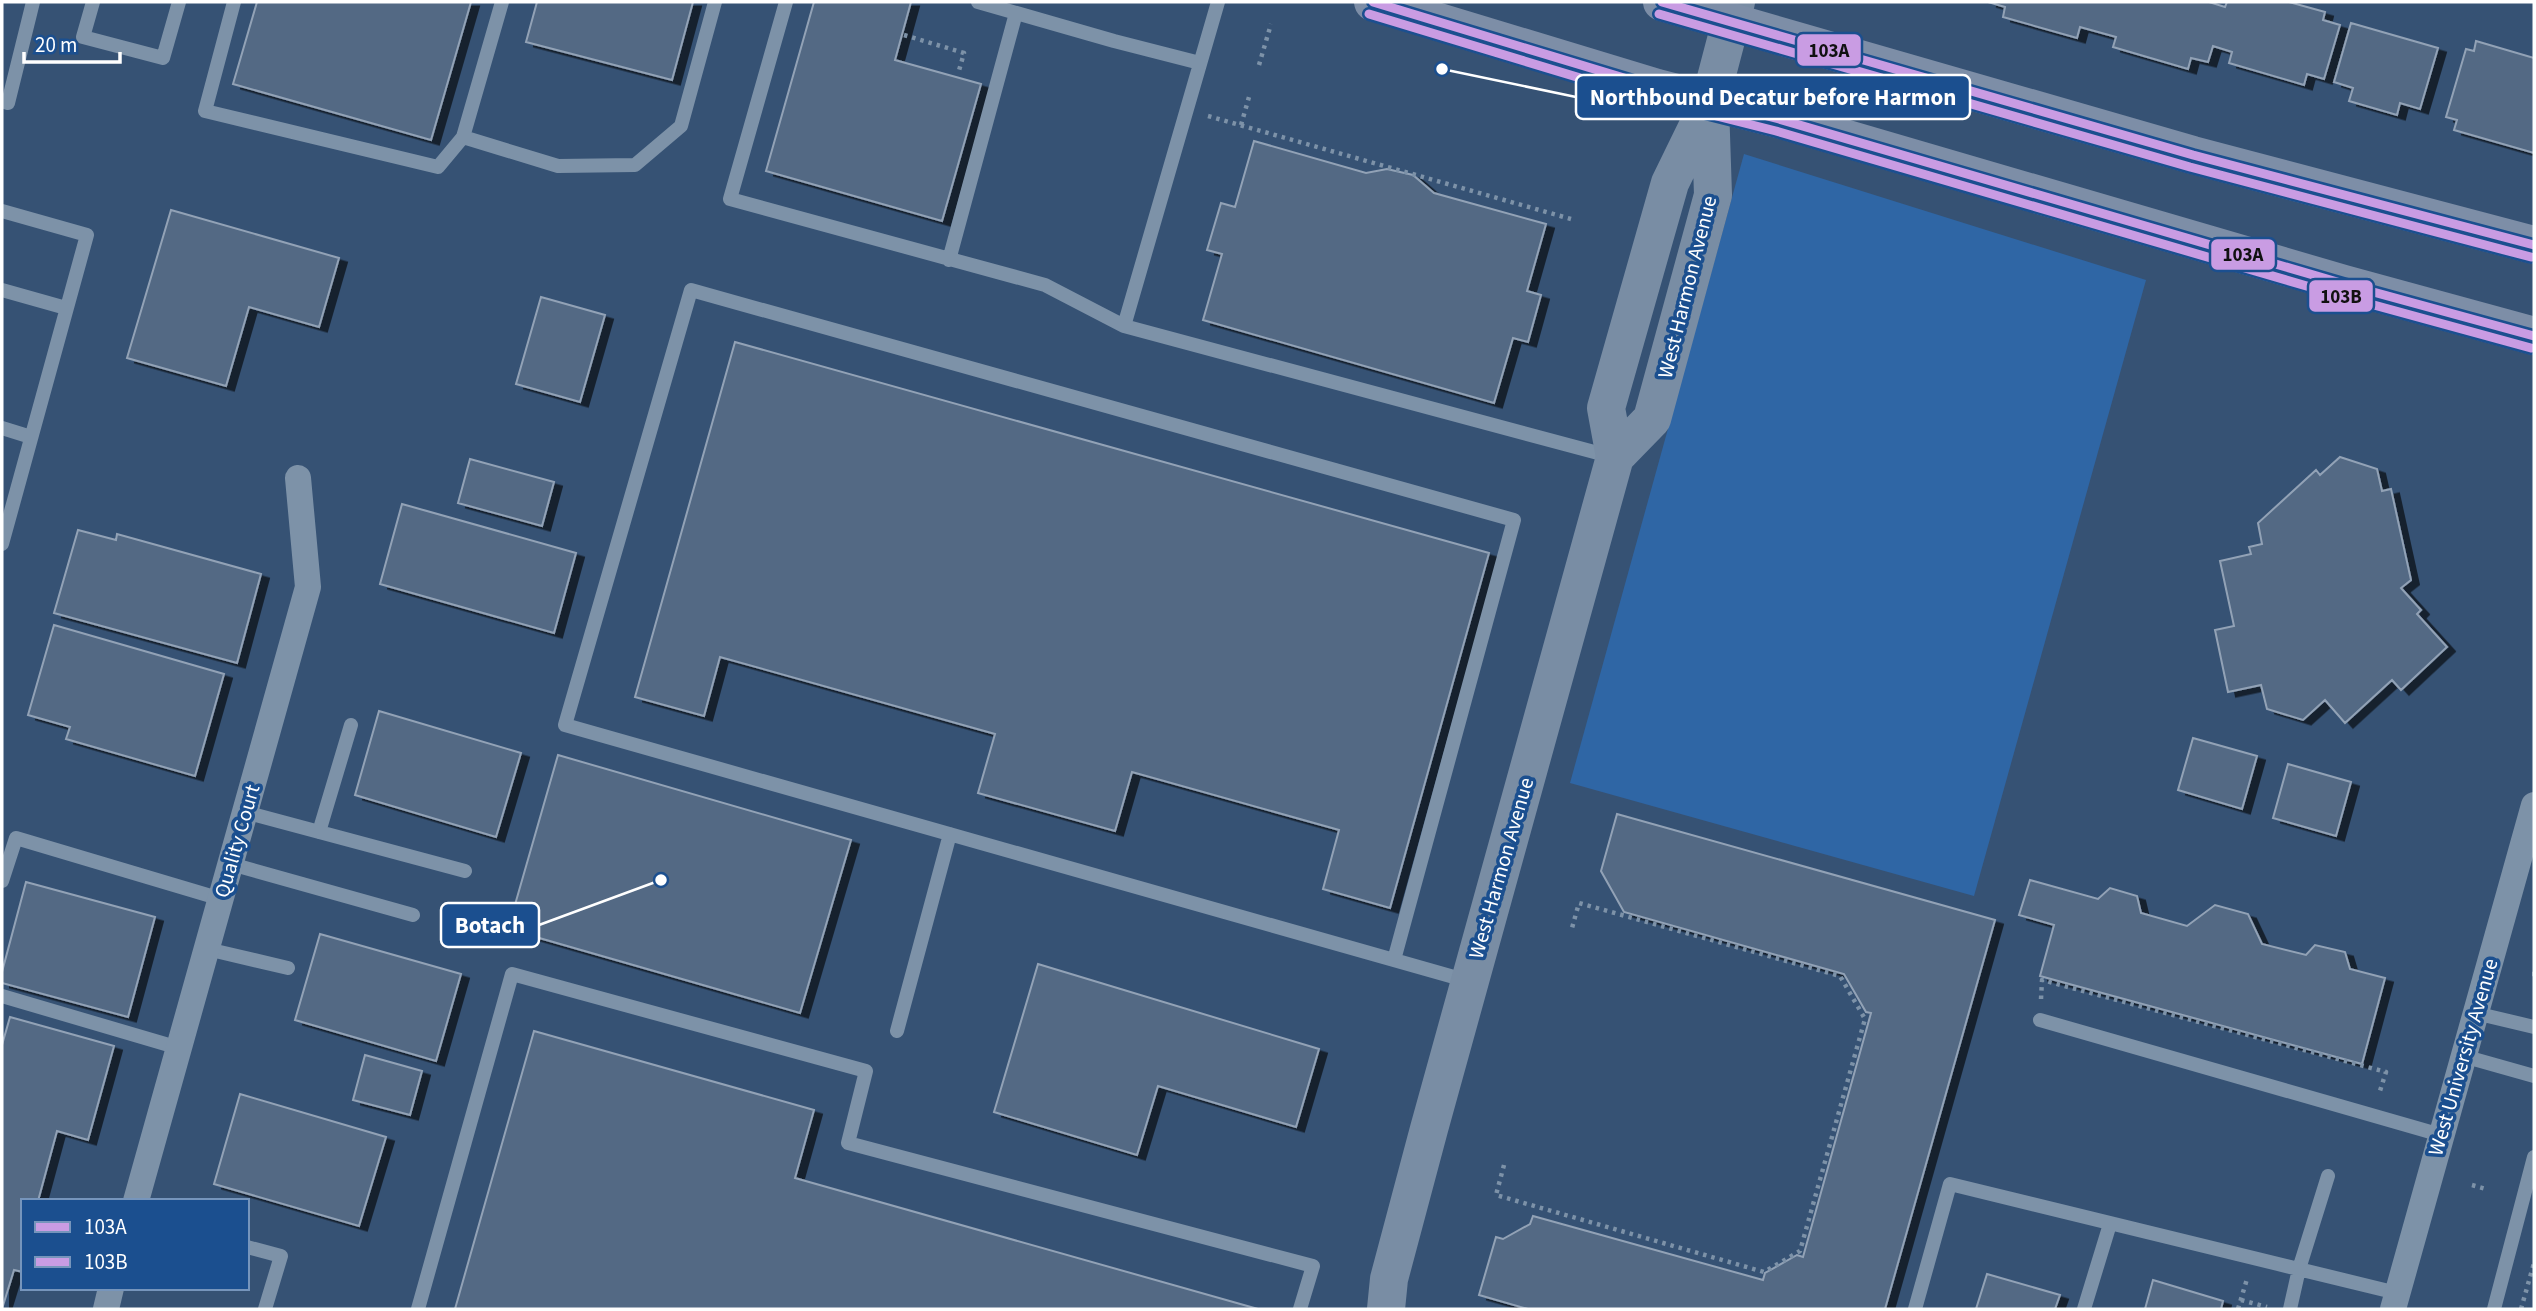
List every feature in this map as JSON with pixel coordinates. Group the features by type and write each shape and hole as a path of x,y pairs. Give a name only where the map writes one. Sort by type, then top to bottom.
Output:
{"main road":[{"path":"1373,2 1657,88 1710,101 2344,285 2534,336"},
{"path":"1662,2 1733,12 2193,155 2534,245"},
{"name":"West Harmon Avenue","path":"1383,1299 1615,457 1606,408 1670,183 1710,101 1733,12"}],"street":[{"name":"Quality Court","path":"137,1199 309,587 298,478"},
{"name":"West University Avenue","path":"2395,1301 2534,805"},
{"path":"106,1309 111,1290"}],"lane":[{"path":"2,101 8,103 33,2"},
{"path":"93,2 83,37 163,58 179,2"},
{"path":"234,2 205,111 438,167 463,137 502,2"},
{"path":"463,137 558,166 635,165 681,126 715,2"},
{"path":"786,2 730,199 1045,285 1124,326 1615,457"},
{"path":"978,2 1200,63"},
{"path":"1124,326 1218,2"},
{"path":"949,260 1016,13"},
{"path":"2,211 87,235 2,544"},
{"path":"2,290 66,308"},
{"path":"1394,960 1514,520 691,290 565,724 950,834 1394,960 1469,981"},
{"path":"2,428 31,437"},
{"path":"320,832 351,725"},
{"path":"245,812 465,870"},
{"path":"897,1031 950,834"},
{"path":"2,881 16,838 221,899"},
{"path":"231,864 413,915"},
{"path":"207,949 288,968"},
{"path":"418,1309 512,974 866,1071 849,1143 1312,1266 1300,1309"},
{"path":"2,996 179,1048"},
{"path":"2475,1013 2534,1027"},
{"path":"2040,1020 2441,1135"},
{"path":"2463,1056 2534,1076"},
{"path":"2494,1309 2534,1157"},
{"path":"2290,1309 2299,1269 2328,1176"},
{"path":"1915,1309 1950,1184 2299,1269 2395,1301"},
{"path":"2084,1309 2110,1224"},
{"path":"248,1247 281,1256 265,1309"}],"path":[{"path":"1259,65 1271,24"},
{"path":"904,35 922,37 964,52 958,74"},
{"path":"957,50 958,44"},
{"path":"1241,125 1249,97"},
{"path":"1187,110 1571,219"},
{"path":"1504,1165 1496,1195 1764,1272 1800,1251 1865,1019 1840,976 1579,902 1572,928"},
{"path":"2040,1020 2042,980 2386,1072 2373,1115"},
{"path":"2472,1185 2486,1189"},
{"path":"2238,1309 2252,1258"},
{"path":"2521,1309 2534,1263"},
{"path":"2241,1300 2271,1309"}],"shaded area":[{"path":"1744,154 2146,280 1974,896 1570,783"}],"building":[{"path":"257,2 471,2 431,140 233,84"},
{"path":"537,2 693,2 672,80 526,42"},
{"path":"814,2 911,2 895,60 981,84 942,221 766,171"},
{"path":"1988,2 2209,2 2225,7 2227,2 2289,2 2325,12 2323,20 2340,25 2324,79 2307,74 2304,85 2229,63 2232,52 2213,46 2208,62 2191,58 2188,69 2113,47 2116,37 2080,27 2077,38 2003,17 2005,7"},
{"path":"2351,23 2438,48 2420,109 2400,103 2397,115 2349,101 2353,88 2334,82"},
{"path":"2476,41 2534,58 2534,153 2454,130 2457,120 2446,117 2466,49 2474,51"},
{"path":"1254,141 1366,173 1387,169 1413,175 1434,193 1546,224 1527,291 1541,295 1528,342 1513,338 1494,403 1203,320 1222,254 1207,250 1221,203 1235,207"},
{"path":"171,210 339,258 319,327 249,307 226,386 127,358"},
{"path":"541,297 605,315 580,402 516,384"},
{"path":"735,342 1489,553 1390,908 1323,889 1339,830 1132,772 1115,831 978,793 995,734 720,657 704,716 635,697"},
{"path":"2340,457 2377,469 2382,491 2391,489 2411,580 2401,588 2421,610 2417,614 2447,647 2401,690 2392,680 2345,723 2325,700 2303,720 2267,709 2261,685 2228,692 2215,630 2234,626 2220,561 2251,554 2249,547 2262,544 2258,523 2316,470 2320,475"},
{"path":"470,459 554,482 542,526 458,503"},
{"path":"402,504 576,553 554,633 380,584"},
{"path":"78,530 116,540 117,534 261,574 237,663 54,613"},
{"path":"54,625 224,674 195,776 66,739 70,727 28,715"},
{"path":"379,711 521,753 496,837 355,795"},
{"path":"2193,738 2257,756 2242,809 2178,790"},
{"path":"558,755 851,840 800,1013 508,929"},
{"path":"2288,764 2351,782 2336,836 2273,818"},
{"path":"1617,814 1995,920 1885,1309 1528,1309 1479,1295 1496,1237 1503,1239 1530,1224 1533,1216 1763,1280 1765,1273 1797,1255 1803,1257 1871,1013 1866,1012 1844,974 1624,912 1601,871"},
{"path":"2030,880 2098,899 2110,888 2137,896 2141,913 2187,926 2215,905 2248,914 2262,944 2306,955 2315,945 2345,952 2350,969 2385,978 2362,1064 2040,976 2054,925 2019,915"},
{"path":"26,882 155,917 128,1017 2,983 2,972"},
{"path":"320,934 461,974 436,1061 295,1020"},
{"path":"1038,964 1319,1049 1296,1127 1158,1086 1137,1155 994,1112"},
{"path":"10,1017 114,1046 88,1140 57,1131 39,1199 21,1199 21,1272 14,1270 2,1309 2,1045"},
{"path":"534,1031 814,1110 795,1178 1258,1309 455,1309"},
{"path":"365,1055 422,1071 410,1115 353,1100"},
{"path":"240,1094 386,1137 359,1226 214,1184"},
{"path":"1987,1274 2060,1295 2055,1309 1976,1309"},
{"path":"2153,1280 2223,1301 2221,1309 2145,1309"}],"transit line":[{"name":"103A","path":"1373,2 1657,88 1779,119 2344,284 2534,336"},
{"name":"103A","path":"1662,2 2193,155 2534,245"},
{"name":"103B","path":"1369,14 1653,100 1776,131 2341,296 2531,348"},
{"name":"103B","path":"1659,14 2190,167 2531,257"}],"place":[{"name":"Northbound Decatur before Harmon","path":"1442,69"},
{"name":"Botach","path":"661,880"}]}
